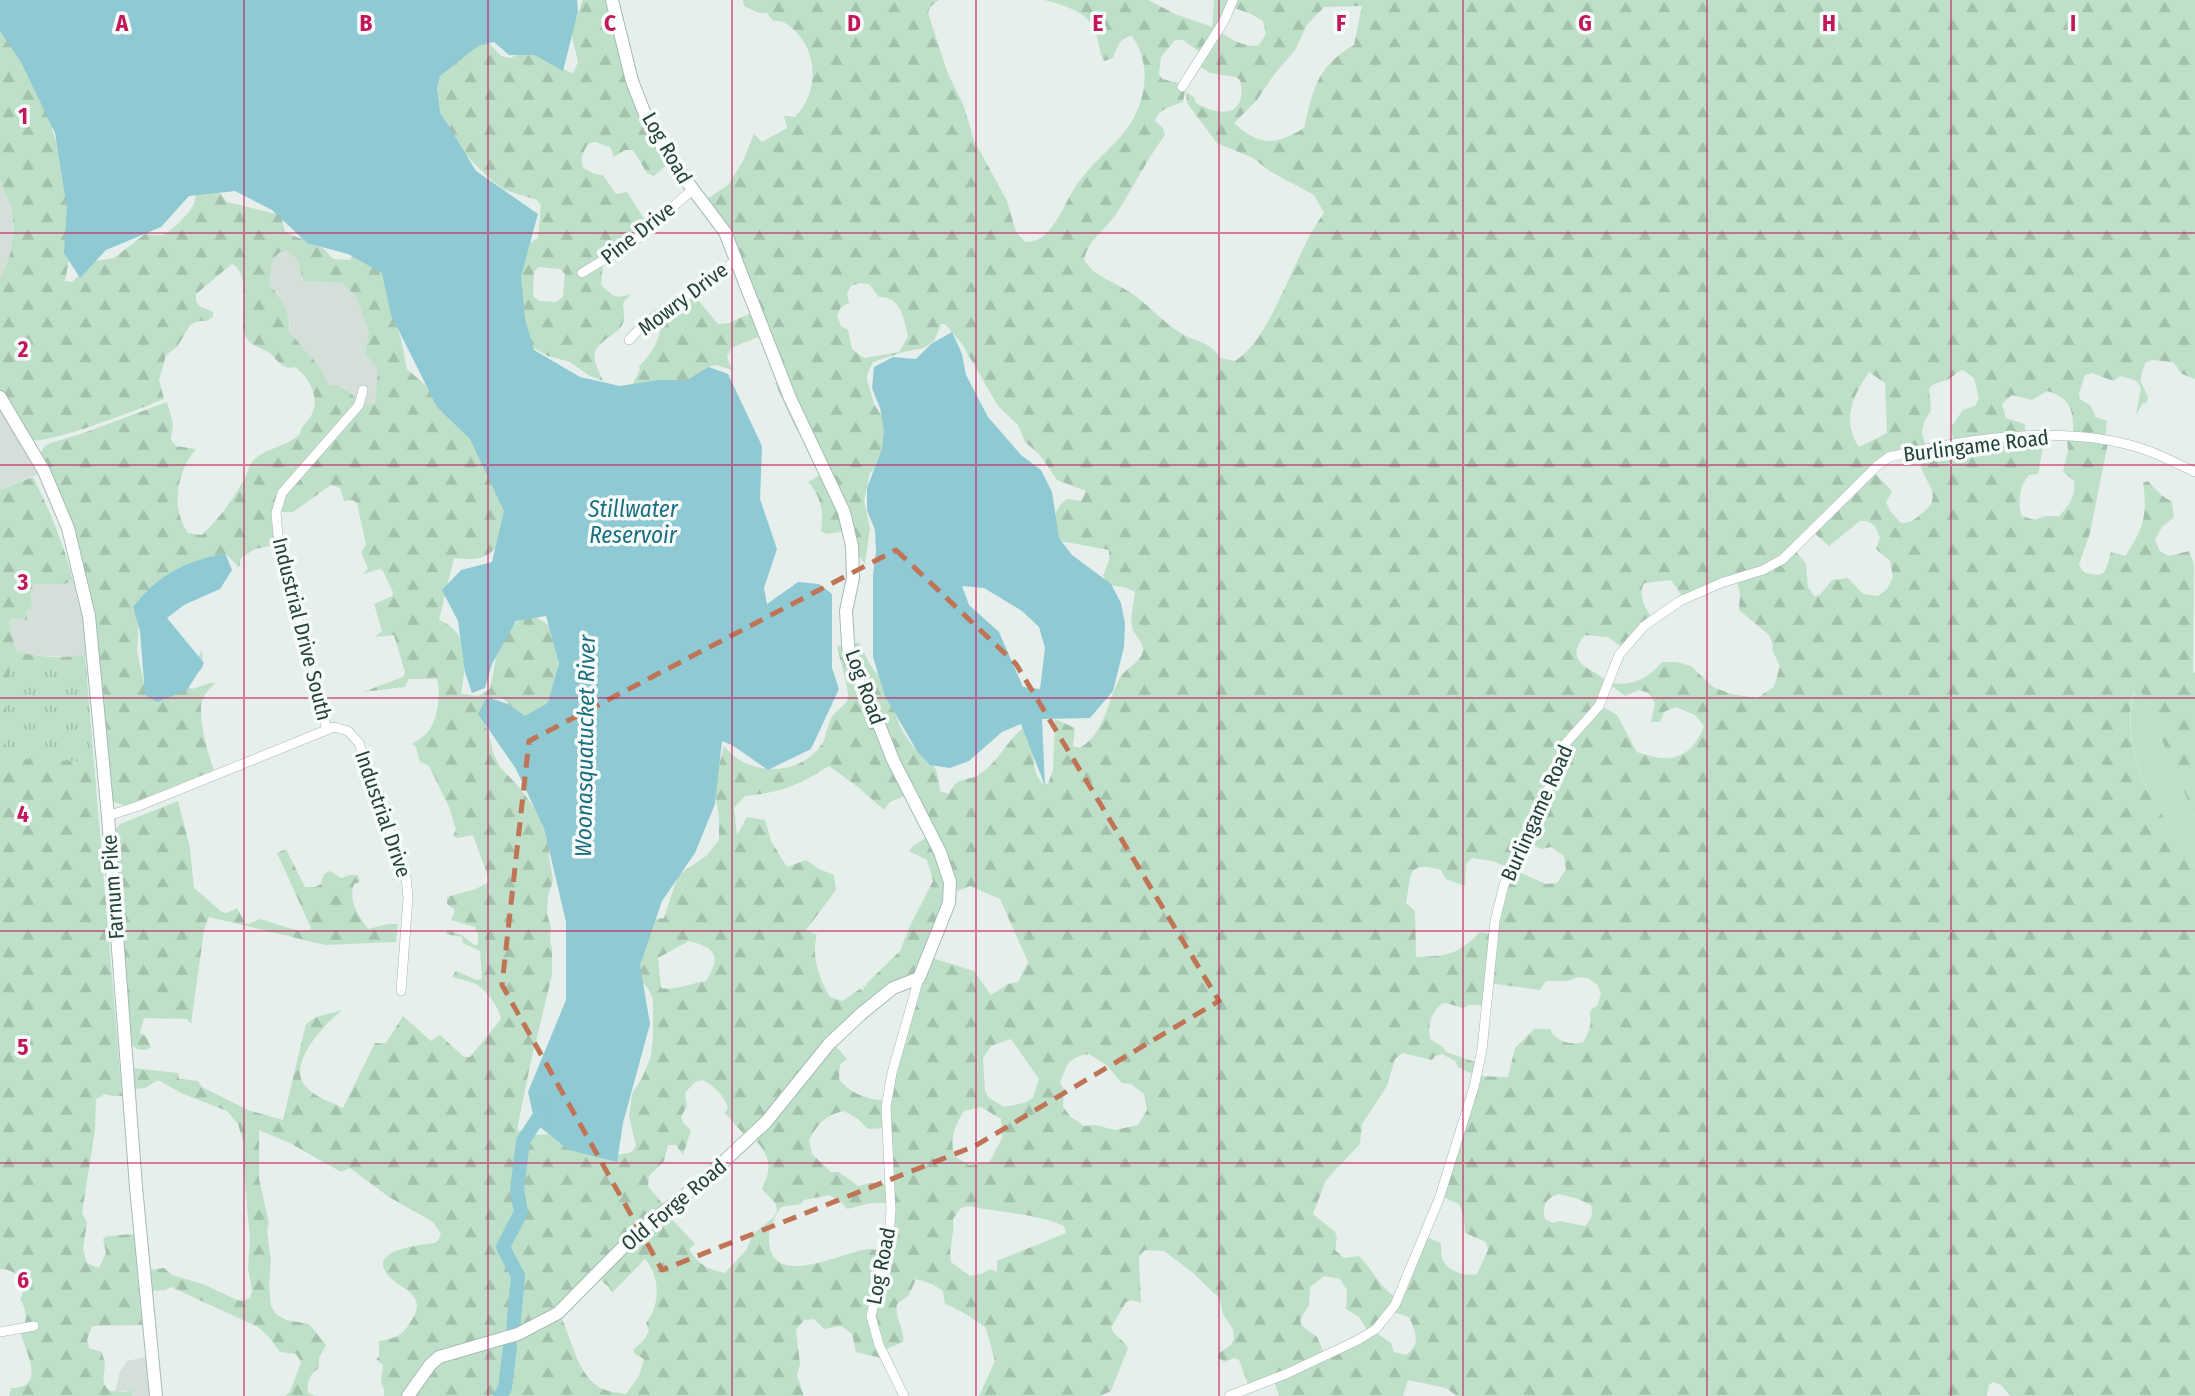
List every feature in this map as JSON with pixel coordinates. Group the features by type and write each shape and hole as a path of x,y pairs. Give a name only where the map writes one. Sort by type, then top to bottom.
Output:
{"street":[{"name":"Log Road","path":"612,0 632,81 650,127 692,190 725,232 790,398 844,512 852,546 853,578 846,611 849,658 865,689 894,760 940,852 950,882 949,904 919,978 892,1073 886,1107 891,1210 889,1238 871,1316 879,1345 904,1396"},
{"path":"1182,87 1224,21 1233,0"},
{"name":"Pine Drive","path":"582,272 633,242 692,190"},
{"name":"Mowry Drive","path":"629,340 640,327 694,293 736,259"},
{"name":"Industrial Drive South","path":"327,730 287,577 276,513 282,493 359,405 363,390"},
{"name":"Farnum Pike","path":"0,397 44,471 75,553 89,616 156,1396"},
{"name":"Burlingame Road","path":"1229,1396 1286,1374 1358,1340 1376,1329 1395,1305 1439,1199 1474,1087 1482,1050 1495,921 1504,886 1544,801 1565,744 1599,706 1619,655 1644,626 1680,601 1721,583 1763,570 1783,559 1889,457 1991,440 2086,436 2147,450 2195,472"},
{"name":"Industrial Drive","path":"327,730 334,727 348,731 359,743 406,877 408,898 401,992"},
{"path":"108,816 150,802 327,730"},
{"name":"Old Forge Road","path":"408,1396 439,1357 518,1334 558,1313 638,1232 703,1181 766,1122 829,1044 860,1014 893,988 919,978"},
{"path":"0,1332 34,1326"}],"highlighted area":[{"path":"896,550 1016,664 1219,1001 975,1146 662,1270 502,985 529,741"}],"shaded area":[{"path":"0,180 11,207 14,227 10,255 0,278"},
{"path":"288,251 299,262 303,281 341,283 356,296 369,333 365,353 378,371 376,404 370,406 361,403 344,387 329,385 320,367 289,332 290,324 278,293 269,285 272,260 280,252"},
{"path":"4,407 43,472 0,490 0,410"},
{"path":"79,579 92,655 29,655 16,651 9,623 12,618 27,619 27,610 32,609 31,590 34,584 64,584"},
{"path":"151,1356 155,1396 132,1396 133,1390 115,1392 120,1371 127,1361"}],"green space":[{"path":"583,0 614,0 633,79 672,160 654,176 647,173 633,150 625,150 614,157 610,147 595,142 588,144 582,155 583,168 603,175 616,194 627,192 650,228 603,263 601,285 614,296 631,294 623,303 622,325 600,344 595,354 603,381 588,375 570,362 548,356 532,347 511,306 530,243 538,238 541,205 537,200 505,190 492,181 455,144 429,86 476,44 489,43 501,56 511,58 527,54 544,55 573,73 578,62 571,32","holes":["539,267 560,269 565,274 563,297 556,302 539,301 533,296 534,272"]},
{"path":"743,0 939,0 930,7 928,13 948,74 963,104 974,140 1007,201 1016,232 1025,242 1035,241 1050,230 1086,173 1126,130 1140,103 1145,80 1141,54 1132,36 1122,41 1113,58 1104,61 1096,32 1090,22 1072,9 1044,0 1148,0 1175,14 1212,27 1214,0 2195,0 2195,379 2182,374 2173,362 2152,360 2145,363 2140,380 2148,397 2136,415 2141,388 2137,381 2121,376 2113,381 2092,373 2085,375 2080,399 2090,405 2096,417 2107,421 2105,440 2108,443 2090,533 2079,564 2083,572 2096,575 2106,569 2111,552 2125,556 2143,521 2143,483 2148,481 2172,502 2174,517 2162,527 2155,540 2160,551 2169,556 2189,551 2194,565 2195,817 2141,692 2134,692 2130,723 2135,756 2147,788 2195,867 2195,1396 2010,1396 2001,1385 1993,1382 1989,1385 1986,1396 1457,1396 1446,1388 1408,1380 1403,1396 1279,1396 1274,1381 1250,1389 1239,1360 1234,1358 1225,1362 1218,1358 1219,1353 1231,1345 1234,1339 1233,1329 1223,1314 1220,1299 1192,1272 1164,1251 1145,1250 1139,1256 1141,1303 1133,1300 1126,1302 1111,1328 1128,1348 1111,1391 1100,1396 979,1396 995,1361 986,1328 945,1304 943,1291 916,1279 909,1295 897,1304 903,1342 882,1351 885,1359 856,1352 852,1334 841,1326 824,1329 814,1319 804,1320 796,1330 800,1364 797,1375 804,1396 384,1396 381,1383 383,1365 376,1359 379,1357 379,1341 401,1334 410,1323 417,1306 412,1295 389,1276 383,1267 384,1260 397,1250 434,1243 441,1234 433,1222 389,1197 350,1168 341,1172 290,1143 259,1130 259,1179 269,1223 267,1231 271,1260 271,1306 276,1314 286,1320 309,1324 326,1345 319,1358 319,1368 308,1382 308,1393 315,1396 285,1396 290,1392 301,1362 296,1354 280,1352 258,1327 171,1287 150,1291 148,1270 164,1268 172,1275 203,1284 237,1300 250,1298 252,1291 248,1268 250,1241 244,1144 238,1124 227,1111 181,1093 158,1080 145,1088 134,1089 132,1068 178,1073 179,1079 198,1081 202,1087 248,1110 283,1120 306,1024 316,1017 343,1010 310,1044 304,1055 300,1077 313,1093 343,1108 375,1043 386,1043 403,1016 431,1041 440,1035 464,1057 470,1057 501,1019 493,1001 479,986 452,977 456,971 477,980 482,979 480,951 463,943 462,937 446,934 447,930 462,935 474,945 478,945 475,927 451,920 455,910 447,904 447,897 476,889 489,879 473,835 457,838 453,836 456,830 449,807 429,766 420,762 416,747 412,744 426,734 436,716 439,693 437,679 409,679 405,687 363,692 403,677 405,672 394,635 375,637 382,631 374,604 392,596 393,592 380,569 363,574 368,569 361,552 366,545 357,503 352,500 344,501 340,488 331,485 293,512 278,512 279,544 255,549 241,558 239,567 225,553 197,565 173,571 146,593 133,609 139,620 137,652 145,688 193,668 202,650 203,667 186,686 192,689 216,683 201,703 205,739 214,770 125,806 112,801 100,667 86,581 60,496 41,454 43,448 50,443 167,402 173,423 171,440 176,446 196,449 180,479 179,512 188,533 202,535 229,504 252,462 300,434 312,414 315,401 309,382 300,371 295,367 282,366 270,353 246,337 242,277 232,264 196,294 199,306 213,312 213,317 190,325 177,347 166,355 159,380 164,399 58,437 33,440 0,394 0,278 10,255 14,227 11,207 0,180 0,14 52,118 52,128 77,214 65,281 72,282 94,261 114,258 145,234 165,234 192,208 197,191 216,188 227,202 281,215 285,232 323,248 333,259 350,260 355,252 393,278 392,311 407,369 491,456 511,535 486,556 473,559 454,558 439,620 457,633 464,651 461,694 478,696 490,689 500,638 520,619 536,617 550,626 560,652 556,696 534,717 521,715 500,698 490,699 481,716 500,767 538,813 550,839 549,857 553,880 548,896 547,914 551,927 552,975 517,1130 533,1135 553,1134 617,1155 632,1152 636,1146 629,1116 632,1094 651,1056 653,1037 653,999 638,977 636,968 649,920 664,918 678,875 706,856 719,840 719,817 714,786 724,746 734,756 759,768 787,767 812,755 822,744 832,717 848,699 837,646 858,642 884,683 903,731 913,746 932,763 940,791 949,794 959,781 980,774 1023,728 1035,744 1036,774 1042,783 1048,784 1053,770 1055,719 1075,728 1073,746 1080,748 1089,741 1100,725 1120,678 1140,658 1143,649 1132,626 1135,592 1109,585 1103,576 1109,560 1109,550 1055,540 1054,522 1059,507 1067,499 1081,501 1086,491 1057,480 1040,455 1025,442 1018,425 998,406 962,344 945,324 941,324 934,341 924,348 873,362 868,372 867,379 874,404 884,420 888,434 878,465 870,473 864,501 870,528 865,564 853,548 847,531 826,534 821,531 820,505 808,482 825,472 802,429 797,431 775,383 781,380 763,335 731,348 727,357 732,370 710,366 703,374 684,384 628,392 640,370 639,366 657,341 664,312 693,294 718,324 729,323 756,311 704,201 728,185 743,161 754,134 762,142 787,128 784,116 795,117 803,107 812,84 813,72 807,48 792,28 783,22 773,21 767,13 759,13 744,6","holes":["1362,6 1354,45 1341,53 1324,70 1314,90 1304,128 1284,138 1268,141 1251,136 1234,123 1257,100 1295,50 1307,25 1324,7","1231,7 1263,21 1266,34 1259,45 1243,44 1218,31","1175,40 1183,40 1201,53 1196,64 1210,73 1240,80 1240,101 1230,111 1205,108 1186,92 1187,103 1217,143 1253,158 1271,172 1314,195 1324,213 1261,334 1249,350 1235,361 1220,358 1212,348 1179,332 1135,295 1098,274 1084,260 1089,246 1114,217 1165,135 1163,128 1155,121 1157,117 1166,108 1183,102 1183,84 1162,79 1159,74 1161,57","288,251 299,262 303,281 341,283 356,296 369,333 365,353 378,371 375,404 365,404 345,389 329,385 320,367 289,332 287,313 269,285 272,260 280,252","859,283 869,284 879,297 892,300 900,310 908,336 899,352 864,358 852,349 848,330 841,326 837,315 841,307 849,303 847,293 851,286","1963,370 1974,378 1979,398 1975,406 1963,410 1951,427 1954,445 1927,449 1922,433 1924,422 1931,410 1929,388","1869,372 1885,383 1887,433 1859,447 1851,427 1851,408","2047,391 2062,398 2070,407 2073,436 2067,438 2068,451 2063,472 2074,481 2074,492 2069,504 2059,516 2045,516 2035,520 2022,516 2020,494 2029,475 2038,474 2043,437 2026,437 2025,424 2006,418 2002,404 2012,395 2032,400","1919,453 1921,468 1931,488 1931,503 1914,519 1901,523 1886,502 1892,491 1874,472 1891,458","1860,521 1867,521 1875,526 1880,538 1876,549 1890,561 1893,578 1887,589 1878,596 1863,594 1848,578 1832,580 1820,595 1814,596 1808,587 1806,564 1794,549 1814,533 1829,546","1735,576 1740,593 1739,610 1769,635 1772,650 1780,666 1774,687 1757,698 1731,694 1713,687 1691,666 1677,662 1662,662 1644,677 1625,684 1608,683 1578,660 1578,645 1585,635 1608,637 1623,648 1653,620 1642,597 1644,583 1671,580 1684,599 1706,584","1608,683 1625,696 1639,690 1649,693 1655,703 1651,722 1660,722 1664,712 1676,707 1695,715 1704,726 1699,737 1693,746 1678,756 1659,758 1637,752 1617,715 1600,705","829,766 884,810 890,802 909,794 931,835 909,851 927,860 933,881 900,951 866,984 867,987 863,986 864,990 860,989 842,1001 830,997 826,990 816,959 817,935 806,930 836,890 834,875 806,860 787,867 771,841 765,820 747,817 737,835 734,808 745,796 789,787","1525,842 1542,849 1551,847 1564,856 1566,869 1557,883 1546,884 1512,869","1472,858 1493,861 1511,869 1492,934 1480,932 1451,953 1416,957 1415,911 1406,903 1410,877 1416,868 1430,867 1441,870 1446,879 1465,886 1466,864","970,886 1000,899 1028,962 1018,982 1008,984 991,995 974,971 929,957 949,894","689,941 711,950 715,960 706,981 661,988 658,958","1577,977 1587,978 1597,984 1601,994 1597,1006 1590,1012 1590,1028 1583,1042 1569,1043 1555,1037 1550,1029 1534,1029 1515,1048 1508,1077 1478,1076 1441,1196 1459,1204 1465,1233 1486,1242 1488,1250 1477,1274 1464,1274 1446,1266 1442,1258 1441,1243 1426,1237 1397,1298 1386,1289 1359,1256 1344,1258 1335,1250 1335,1232 1313,1214 1326,1180 1360,1144 1362,1124 1387,1086 1395,1059 1403,1053 1432,1060 1442,1054 1455,1061 1458,1067 1476,1076 1478,1063 1446,1052 1430,1039 1430,1024 1432,1016 1441,1004 1463,1008 1469,1005 1486,1005 1488,983 1540,990 1546,981 1568,981","917,981 885,1101 866,1097 848,1088 839,1079 840,1065 847,1059 833,1043 891,990","1011,1039 1039,1079 1033,1098 1024,1103 1004,1107 988,1097 985,1091 983,1058 991,1046","1089,1054 1105,1064 1122,1083 1131,1084 1144,1094 1147,1110 1138,1125 1115,1130 1095,1125 1084,1126 1071,1117 1063,1107 1064,1089 1060,1083 1072,1060","703,1080 721,1095 728,1108 725,1113 748,1139 753,1138 759,1144 768,1161 768,1174 762,1189 776,1204 777,1212 752,1235 747,1249 725,1273 708,1268 696,1259 689,1249 695,1244 666,1213 667,1209 648,1186 649,1176 664,1161 668,1145 676,1145 683,1155 691,1130 681,1117 687,1106 685,1093 695,1082","981,1107 1001,1119 1002,1138 989,1163 969,1165 954,1156 952,1144 955,1128 964,1111","844,1111 868,1129 886,1128 889,1184 870,1183 858,1186 839,1172 831,1172 812,1154 809,1140 823,1121","1559,1194 1578,1199 1591,1205 1591,1216 1585,1226 1560,1221 1553,1223 1545,1219 1546,1203","829,1195 847,1209 871,1203 890,1203 885,1252 868,1249 814,1264 786,1265 776,1259 770,1248 771,1226 781,1207","969,1206 1041,1218 1064,1226 1066,1233 997,1261 997,1272 990,1269 970,1276 951,1262 953,1219 961,1208","645,1259 654,1273 656,1299 646,1323 649,1331 633,1350 644,1359 639,1376 626,1394 599,1387 584,1372 559,1313 596,1276 612,1293","1324,1276 1340,1279 1347,1290 1346,1309 1359,1317 1369,1333 1325,1355 1317,1337 1302,1326 1300,1320 1309,1305 1310,1287","1393,1312 1409,1317 1414,1328 1414,1347 1406,1355 1394,1352 1391,1343 1375,1332"]},
{"path":"33,477 56,528 73,581 64,584 34,584 31,590 32,609 27,610 27,620 12,618 9,623 16,651 50,657 85,655 122,1096 105,1094 96,1099 95,1130 82,1213 87,1222 83,1249 87,1263 99,1268 106,1253 103,1239 107,1236 134,1234 142,1325 92,1326 87,1340 89,1348 102,1352 105,1364 104,1381 110,1391 125,1392 133,1389 132,1396 9,1396 11,1388 29,1382 31,1367 20,1331 26,1319 20,1299 22,1283 16,1274 0,1269 0,490"},
{"path":"10,660 85,661 92,762 3,758"},
{"path":"2135,691 2141,692 2195,817 2195,867 2155,802 2141,772 2132,739"},
{"path":"178,801 190,848 194,888 222,912 227,913 237,908 245,923 260,919 299,931 310,930 277,853 286,849 305,887 321,884 324,874 330,871 341,878 358,875 360,882 354,884 352,896 358,913 368,929 398,924 396,942 325,945 209,917 204,930 191,1024 187,1019 144,1018 140,1033 146,1036 151,1047 145,1050 136,1048 129,1041 115,830 120,824"}],"water":[{"name":"Stillwater Reservoir","path":"0,0 577,0 578,11 563,71 535,55 509,55 494,42 478,46 440,76 437,88 440,112 476,171 538,214 521,276 525,319 534,350 580,377 620,386 658,380 687,380 709,367 728,374 762,446 760,499 777,549 764,588 767,604 798,582 819,584 832,594 832,668 839,689 811,749 768,770 722,741 715,804 695,853 662,901 640,965 650,1024 623,1123 617,1162 569,1150 535,1123 528,1092 566,1000 566,922 544,828 516,769 478,714 487,697 508,704 525,716 548,703 559,663 546,616 516,621 492,664 485,688 472,693 465,672 458,621 442,590 461,570 492,562 504,511 470,439 437,407 391,315 382,273 348,254 307,243 272,210 235,191 189,196 161,227 106,250 80,278 64,253 67,208 55,133 21,62 0,31"},
{"path":"952,332 962,354 966,375 988,417 1021,455 1041,470 1052,492 1059,538 1072,555 1111,584 1121,603 1125,624 1124,647 1113,691 1090,718 1042,719 1045,786 1021,724 1002,732 969,761 950,768 930,765 917,751 885,696 873,657 873,574 876,552 875,530 867,510 867,488 882,449 884,430 880,408 872,388 874,367 893,357 916,359 931,344","holes":["962,586 984,588 1022,611 1039,627 1045,648 1040,689 1023,687 999,632 969,605"]},
{"path":"225,553 232,570 220,589 184,605 167,618 204,663 187,690 157,702 145,695 140,631 133,607 153,586 173,571"}],"waterway":[{"name":"Woonasquatucket River","path":"513,1330 518,1276 503,1247 521,1212 517,1190 523,1141 544,1109"},
{"name":"Woonasquatucket River","path":"500,1396 505,1388 510,1346"}]}
